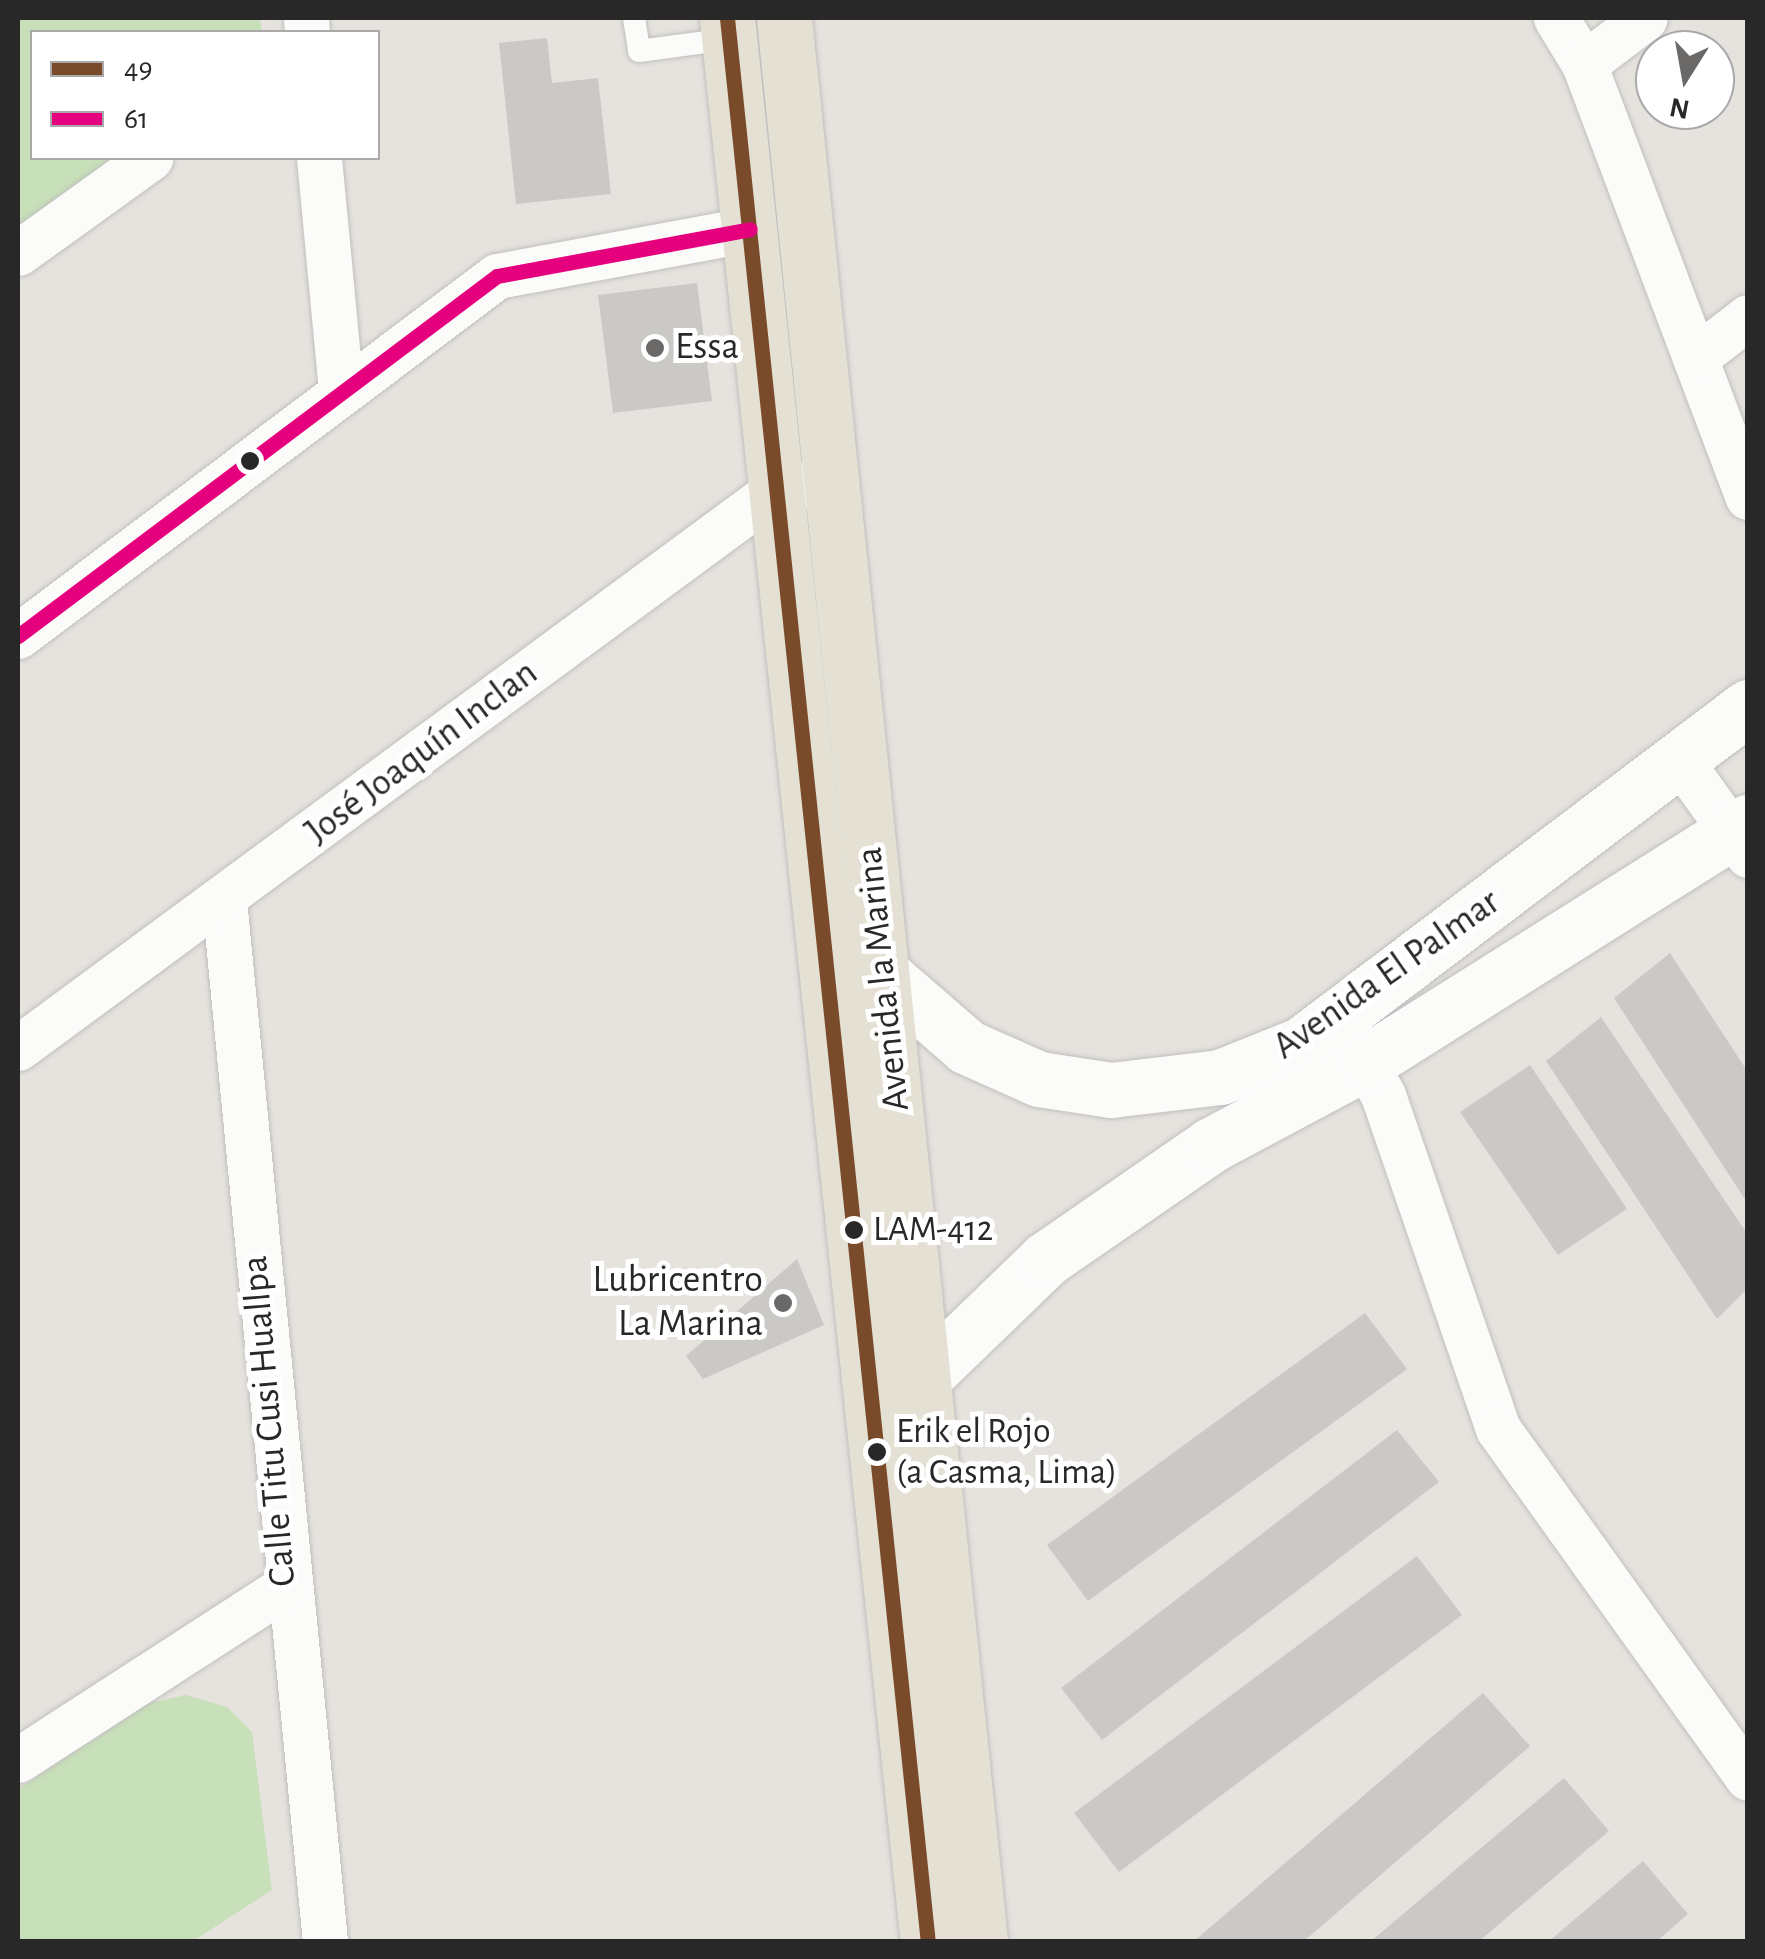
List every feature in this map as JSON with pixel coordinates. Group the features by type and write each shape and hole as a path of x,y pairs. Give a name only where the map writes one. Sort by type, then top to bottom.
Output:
{"main road":[{"name":"Avenida la Marina","path":"784,18 926,1375 980,1942"},
{"name":"Avenida la Marina","path":"728,28 928,1942"}],"street":[{"path":"1556,18 1584,64 1748,498"},
{"path":"1584,64 1645,18"},
{"path":"18,253 147,160"},
{"path":"319,160 341,389"},
{"path":"18,636 341,389 516,268 750,229"},
{"path":"1695,358 1748,317"},
{"name":"José Joaquín Inclan","path":"18,1048 778,489 834,481"},
{"name":"Avenida El Palmar","path":"884,975 946,1033 1002,1065 1111,1090 1220,1077 1302,1044 1748,707"},
{"path":"1680,760 1742,837"},
{"name":"Avenida El Palmar","path":"926,1375 1046,1259 1210,1145 1368,1061 1742,837"},
{"name":"Calle Titu Cusi Huallpa","path":"224,900 284,1588 325,1942"},
{"path":"1336,1016 1368,1061 1498,1428 1748,1778"},
{"path":"18,1760 284,1588"}],"lane":[{"path":"634,18 639,51 728,28"}],"green space":[{"path":"18,18 260,18 262,30 30,30 30,160 113,160 18,230"},
{"path":"186,1695 227,1707 252,1732 272,1890 193,1941 18,1942 18,1789 149,1703"}],"building":[{"path":"547,38 552,83 598,78 611,194 516,204 499,43"},
{"name":"Essa","path":"697,283 712,401 613,413 598,295"},
{"path":"1670,953 1748,1072 1748,1204 1614,998"},
{"path":"1601,1017 1748,1235 1748,1288 1717,1319 1546,1061"},
{"path":"1530,1065 1627,1209 1558,1255 1460,1112"},
{"name":"Lubricentro La Marina","path":"797,1259 824,1325 703,1379 686,1356"},
{"path":"1365,1313 1407,1369 1088,1601 1047,1545"},
{"path":"1397,1430 1439,1482 1102,1740 1061,1688"},
{"path":"1417,1556 1462,1615 1119,1872 1074,1813"},
{"path":"1483,1693 1530,1746 1303,1942 1193,1942"},
{"path":"1564,1778 1609,1831 1478,1942 1370,1942"},
{"path":"1643,1861 1688,1914 1656,1942 1548,1942"}],"transit line":[{"name":"49","path":"727,18 928,1942"},
{"name":"61","path":"18,636 497,276 750,229"}],"place":[{"name":"Essa","path":"655,348"},
{"name":"LAM-412","path":"854,1230"},
{"name":"Lubricentro La Marina","path":"783,1303"},
{"name":"Erik el Rojo (a Casma, Lima)","path":"877,1452"}]}
